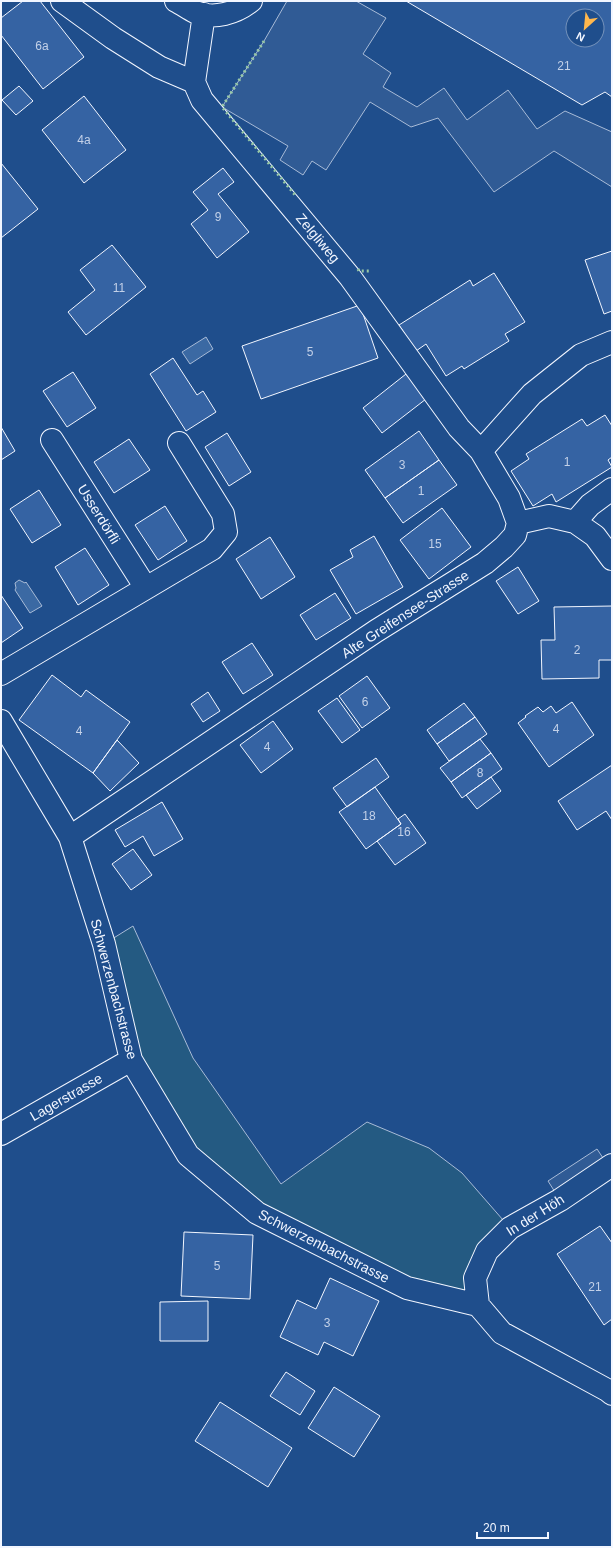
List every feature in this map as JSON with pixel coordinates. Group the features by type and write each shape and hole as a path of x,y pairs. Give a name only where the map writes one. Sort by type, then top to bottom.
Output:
{"street":[{"path":"62,1 113,38 159,67 194,82 204,14"},
{"path":"176,1 196,12 223,15 239,10 251,1"},
{"name":"Zelgliweg","path":"194,82 202,100 350,277 458,428 481,451"},
{"path":"612,342 581,356 532,394 481,451 509,498 518,523 549,516 575,522 595,536 612,559"},
{"name":"Usserdörfli","path":"52,440 146,588"},
{"path":"1,674 212,549 226,532 223,514 179,443"},
{"path":"575,522 590,505 612,489"},
{"name":"Alte Greifensee-Strasse","path":"70,837 376,631 485,562 508,543 515,534 518,523"},
{"name":"Schwerzenbachstrasse","path":"1,721 70,837 104,944 131,1060 188,1156 257,1213 407,1288 478,1305"},
{"name":"Lagerstrasse","path":"1,1134 131,1060"},
{"name":"In der Höh","path":"478,1305 475,1278 487,1251 510,1228 560,1200 612,1165"},
{"path":"478,1305 502,1333 612,1394"}],"shaded area":[{"path":"287,1 356,1 386,18 363,54 391,73 383,87 417,107 444,88 467,120 508,90 537,129 565,111 612,132 612,187 554,151 494,192 438,118 411,127 370,102 326,170 312,161 303,175 280,160 288,146 222,107 264,41"},
{"path":"206,337 213,349 190,364 182,352"},
{"path":"19,580 25,583 26,582 42,606 30,613 15,590 15,583"},
{"path":"133,926 193,1058 281,1184 367,1122 429,1148 462,1173 510,1228 487,1251 478,1305 407,1288 257,1213 188,1155 131,1060 104,944"},
{"path":"597,1149 609,1167 560,1200 548,1181"}],"building":[{"path":"23,1 40,1 84,57 43,89 1,35 1,18"},
{"path":"406,1 612,1 612,97 605,92 582,105"},
{"path":"19,86 33,101 16,115 2,100"},
{"path":"84,96 126,150 84,183 42,130"},
{"path":"1,163 38,209 1,238"},
{"path":"223,168 234,182 218,194 249,232 217,258 191,224 208,210 193,192"},
{"path":"112,245 146,287 86,335 68,312 95,290 80,270"},
{"path":"612,251 612,311 604,314 585,260"},
{"path":"494,273 525,322 505,334 509,341 464,369 462,366 446,376 426,344 416,351 399,325 470,280 473,286"},
{"path":"360,305 378,358 261,399 242,346"},
{"path":"173,358 197,395 203,391 216,412 186,431 150,374"},
{"path":"73,372 96,408 67,427 43,391"},
{"path":"406,374 426,399 382,433 363,408"},
{"path":"605,415 612,426 612,457 608,460 612,467 556,502 552,494 533,506 511,471 529,459 526,454 582,419 587,426"},
{"path":"1,427 15,451 1,460"},
{"path":"419,431 439,460 385,498 365,470"},
{"path":"227,433 251,472 229,486 205,447"},
{"path":"129,439 150,470 114,493 94,462"},
{"path":"439,460 457,485 403,523 385,498"},
{"path":"39,490 61,525 32,543 10,509"},
{"path":"165,506 187,541 158,560 135,525"},
{"path":"442,508 471,547 429,579 400,540"},
{"path":"374,536 403,587 356,614 330,570 353,557 350,550"},
{"path":"270,537 295,577 261,599 236,559"},
{"path":"85,548 109,585 78,605 55,567"},
{"path":"518,567 539,601 518,614 496,581"},
{"path":"335,593 351,618 316,640 300,615"},
{"path":"1,595 23,628 1,643"},
{"path":"612,606 612,660 599,660 599,678 542,679 541,640 555,640 554,607"},
{"path":"252,643 273,675 243,694 222,662"},
{"path":"52,675 81,697 86,690 130,722 93,773 19,720"},
{"path":"367,676 390,708 362,728 339,696"},
{"path":"208,692 220,711 203,722 191,704"},
{"path":"337,698 360,730 342,743 318,711"},
{"path":"572,702 594,735 549,767 518,723 538,707 543,712 551,706 556,713"},
{"path":"464,703 475,717 437,744 427,730"},
{"path":"475,717 487,734 449,761 437,744"},
{"path":"273,721 293,749 261,773 240,745"},
{"path":"480,739 491,753 451,782 440,768"},
{"path":"117,740 139,763 110,791 93,773"},
{"path":"491,753 502,769 462,798 451,782"},
{"path":"376,758 389,777 347,807 333,788"},
{"path":"612,765 612,820 606,811 577,830 558,801"},
{"path":"491,777 501,791 477,809 466,795"},
{"path":"375,787 401,824 366,849 339,812"},
{"path":"162,802 183,839 154,856 143,836 125,847 115,830"},
{"path":"405,814 426,843 395,865 377,841 401,824 398,819"},
{"path":"133,849 152,875 131,890 112,864"},
{"path":"600,1226 612,1243 612,1319 604,1325 557,1254"},
{"path":"184,1232 253,1235 250,1299 181,1296"},
{"path":"330,1278 379,1301 353,1356 324,1342 318,1355 280,1337 297,1300 316,1309"},
{"path":"208,1301 208,1341 160,1341 160,1302"},
{"path":"286,1372 315,1391 300,1415 270,1396"},
{"path":"334,1387 380,1416 354,1457 308,1428"},
{"path":"220,1402 292,1448 268,1487 195,1441"}],"hedge":[{"path":"264,41 222,107 296,196"},
{"path":"358,269 359,271 371,271"}]}
